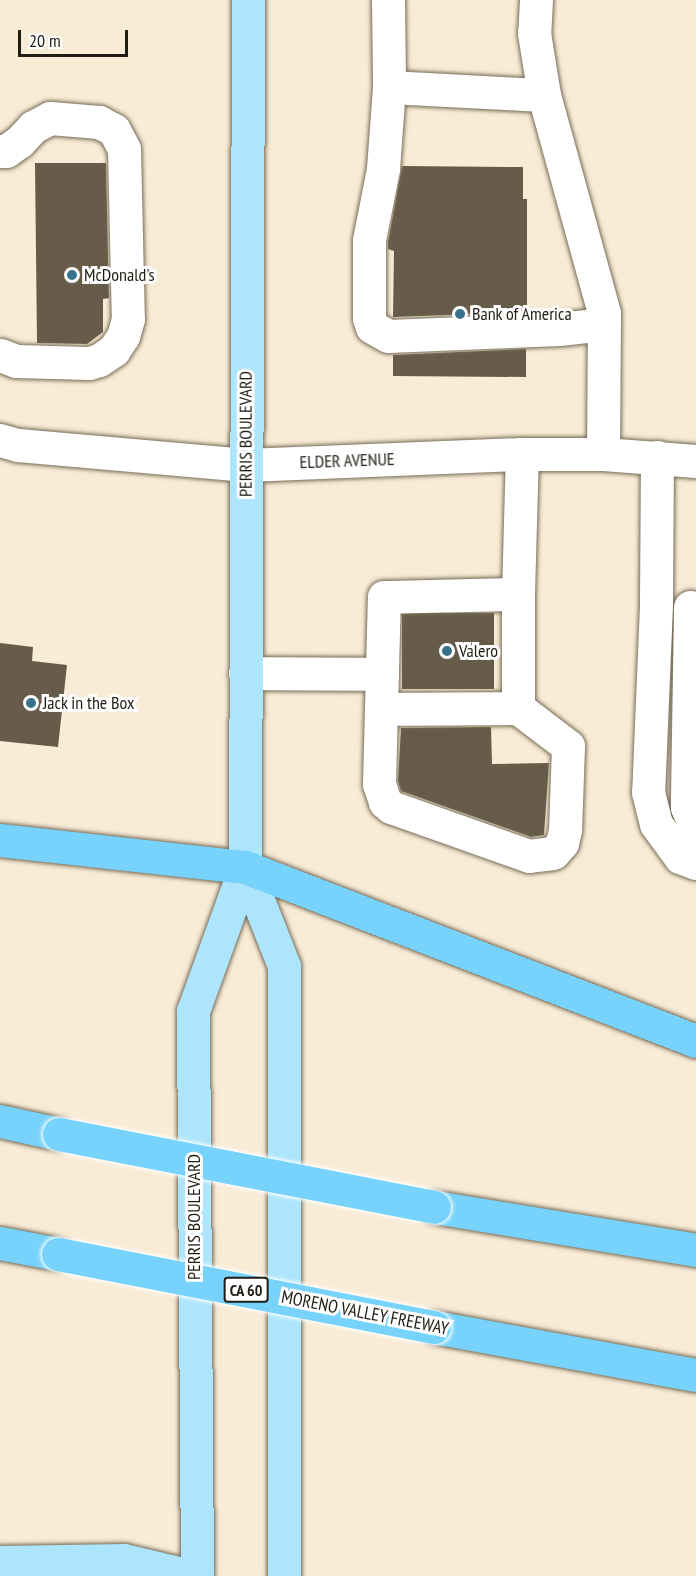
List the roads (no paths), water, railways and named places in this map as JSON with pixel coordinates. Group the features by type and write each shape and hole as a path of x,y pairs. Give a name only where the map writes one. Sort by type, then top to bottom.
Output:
{"highway":[{"path":"0,840 245,867 696,1041"},
{"path":"0,1121 434,1207 696,1250"},
{"name":"MORENO VALLEY FREEWAY","path":"0,1243 696,1375"}],"main road":[{"name":"PERRIS BOULEVARD","path":"197,1576 193,1011 245,867 248,0"},
{"name":"PERRIS BOULEVARD","path":"245,867 284,966 284,1576"},
{"path":"0,1562 124,1560 191,1576"}],"street":[{"path":"388,0 389,87 383,169 369,240 369,318 372,327 388,336 559,329 604,324"},
{"path":"536,0 534,33 544,94 604,313 603,454"},
{"path":"389,87 544,94"},
{"path":"0,151 6,151 19,142 33,127 50,118 99,122 114,130 124,149 128,319 123,336 114,350 99,360 89,363 16,361 0,355"},
{"name":"ELDER AVENUE","path":"0,440 18,445 246,465 522,454 603,454 696,461"},
{"path":"518,708 522,454"},
{"path":"657,457 656,605 648,792 656,824 680,857 696,863"},
{"path":"381,709 518,708 568,746 565,830 562,843 553,853 529,856 391,807 385,802 379,784 381,709 382,674 384,597 518,594"},
{"path":"656,605 693,607 687,807 696,829"},
{"path":"245,673 382,674"}],"place":[{"name":"McDonald's","path":"72,275"},
{"name":"Bank of America","path":"460,314"},
{"name":"Valero","path":"447,651"},
{"name":"Jack in the Box","path":"31,703"}]}
